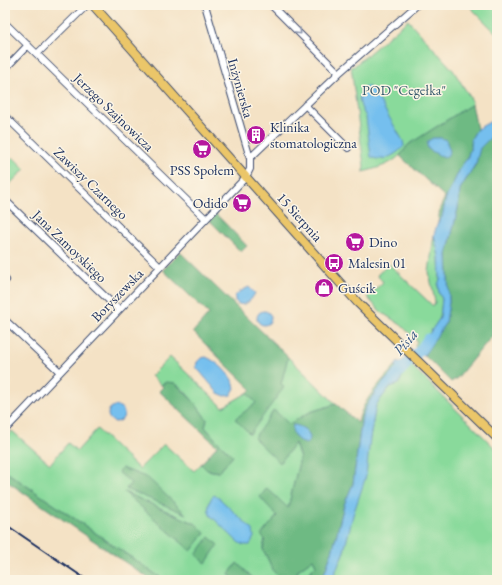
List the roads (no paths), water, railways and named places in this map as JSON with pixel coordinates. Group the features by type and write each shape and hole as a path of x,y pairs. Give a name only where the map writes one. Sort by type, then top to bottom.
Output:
{"main road":[{"name":"15 Sierpnia","path":"93,5 358,303 497,438"}],"street":[{"path":"37,54 87,5"},
{"name":"Inżynierska","path":"205,5 250,158 250,169 246,177"},
{"path":"271,5 339,72"},
{"path":"250,158 339,72 417,5"},
{"name":"Jerzego Szajnowicza","path":"5,23 206,219"},
{"path":"5,69 28,45"},
{"path":"305,105 348,148"},
{"name":"Zawiszy Czarnego","path":"5,116 160,267"},
{"name":"Boryszewska","path":"5,430 246,177"},
{"name":"Jana Zamoyskiego","path":"5,200 119,310"},
{"path":"5,320 60,372"},
{"path":"5,420 10,424"}],"water":[{"path":"366,86 375,93 403,141 404,146 401,149 384,159 375,159 371,157 366,117 359,99 363,88"},
{"path":"497,118 497,135 489,139 480,148 476,163 460,189 458,208 447,254 449,302 446,322 424,355 416,347 429,334 440,318 442,299 439,293 438,285 440,279 439,256 434,235 437,224 442,217 446,198 462,165 467,159 471,146 471,139 477,129"},
{"path":"433,138 441,138 446,140 450,151 444,158 428,149 428,141"},
{"path":"249,287 255,293 249,302 241,304 235,301 235,296 239,292"},
{"path":"261,311 267,311 271,315 271,321 267,325 261,325 257,321 257,315"},
{"path":"206,357 220,366 234,383 235,388 231,395 225,396 218,393 196,367 197,362 201,358"},
{"path":"404,359 411,365 403,374 399,384 390,387 376,405 370,438 366,476 353,515 344,551 332,580 322,580 333,549 344,505 353,484 362,416 376,391 397,367 395,366 398,362 400,364"},
{"path":"113,406 119,406 124,411 122,420 119,422 113,422 108,417 108,411"},
{"path":"293,425 297,425 309,434 310,438 306,444 295,437 292,429"},
{"path":"214,495 253,530 254,537 250,545 243,545 238,542 210,515 209,504"}],"waterway":[{"name":"Pisia","path":"398,373 422,348 428,339"}],"railway":[{"path":"5,524 87,580"}],"place":[{"name":"Klinika stomatologiczna","path":"256,135"},
{"name":"PSS Społem","path":"202,149"},
{"name":"Odido","path":"242,203"},
{"name":"Dino","path":"355,242"},
{"name":"Malesin 01","path":"334,263"},
{"name":"Guścik","path":"324,288"}],"park label":[{"name":"POD \"Cegełka\"","path":"404,90"}]}
